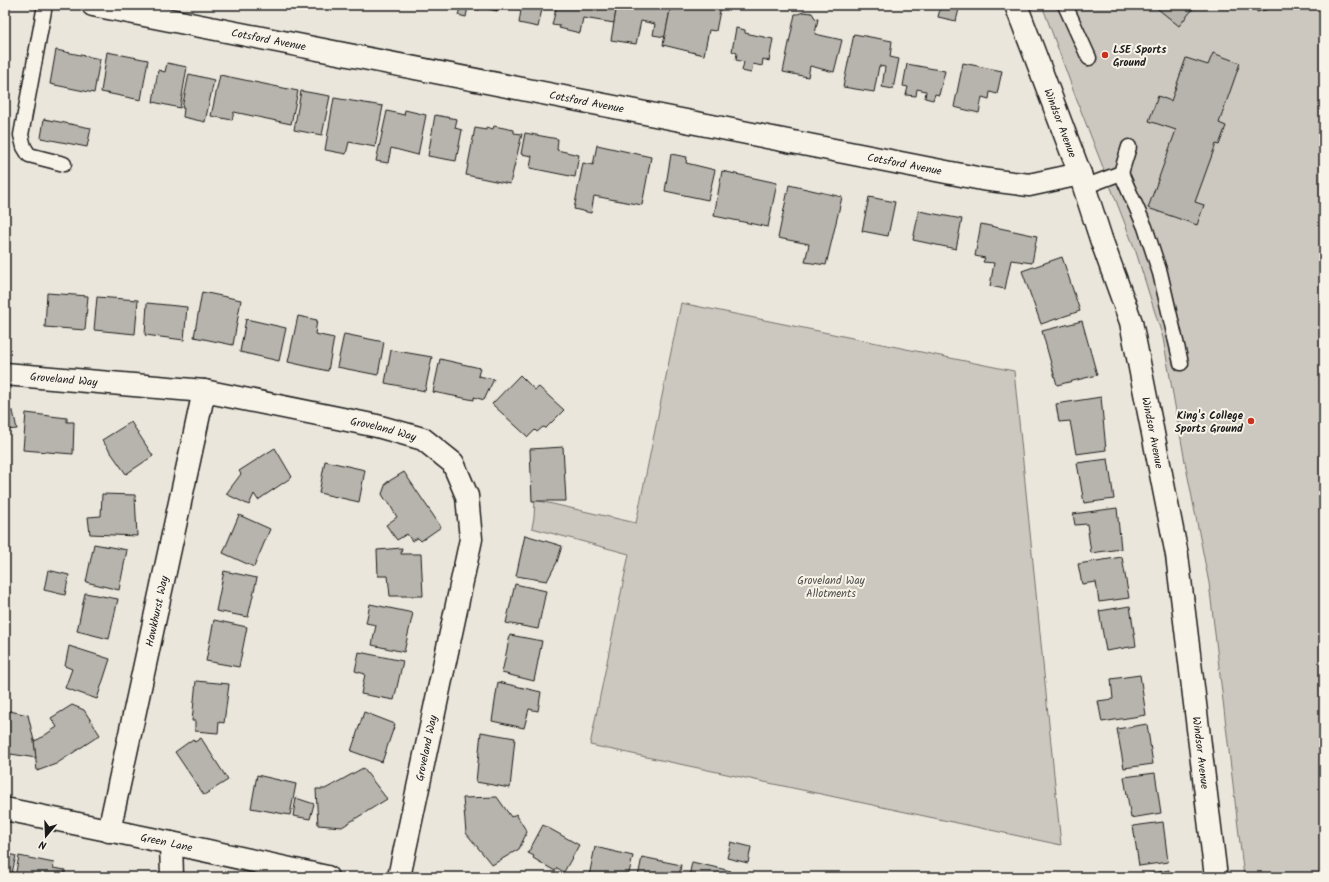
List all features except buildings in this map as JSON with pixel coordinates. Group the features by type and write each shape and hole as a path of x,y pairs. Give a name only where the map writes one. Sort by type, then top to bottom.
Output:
{"street":[{"name":"Cotsford Avenue","path":"93,5 982,179 1029,185 1082,181"},
{"name":"Windsor Avenue","path":"1016,5 1082,181 1131,322 1177,555 1216,877"},
{"name":"Groveland Way","path":"5,374 204,391 378,426 422,439 453,464 467,496 471,539 399,877"},
{"name":"Hawkhurst Way","path":"109,831 204,391"},
{"name":"Green Lane","path":"5,809 327,877"},
{"path":"171,843 172,877"}],"lane":[{"path":"45,5 21,135 24,147 29,155 64,164"},
{"path":"1065,5 1089,58"},
{"path":"1129,148 1121,173 1145,227 1160,273 1181,363"},
{"path":"1082,181 1121,173"}],"green space":[{"name":"King's College Sports Ground","path":"1042,5 1324,5 1324,877 1244,877 1209,583 1185,462 1163,338 1136,252 1076,98"},
{"name":"Groveland Way Allotments","path":"681,303 1014,371 1061,845 590,745 629,554 532,528 535,500 636,523"}],"place":[{"name":"LSE Sports Ground","path":"1105,55"},
{"name":"King's College Sports Ground","path":"1251,421"}]}
